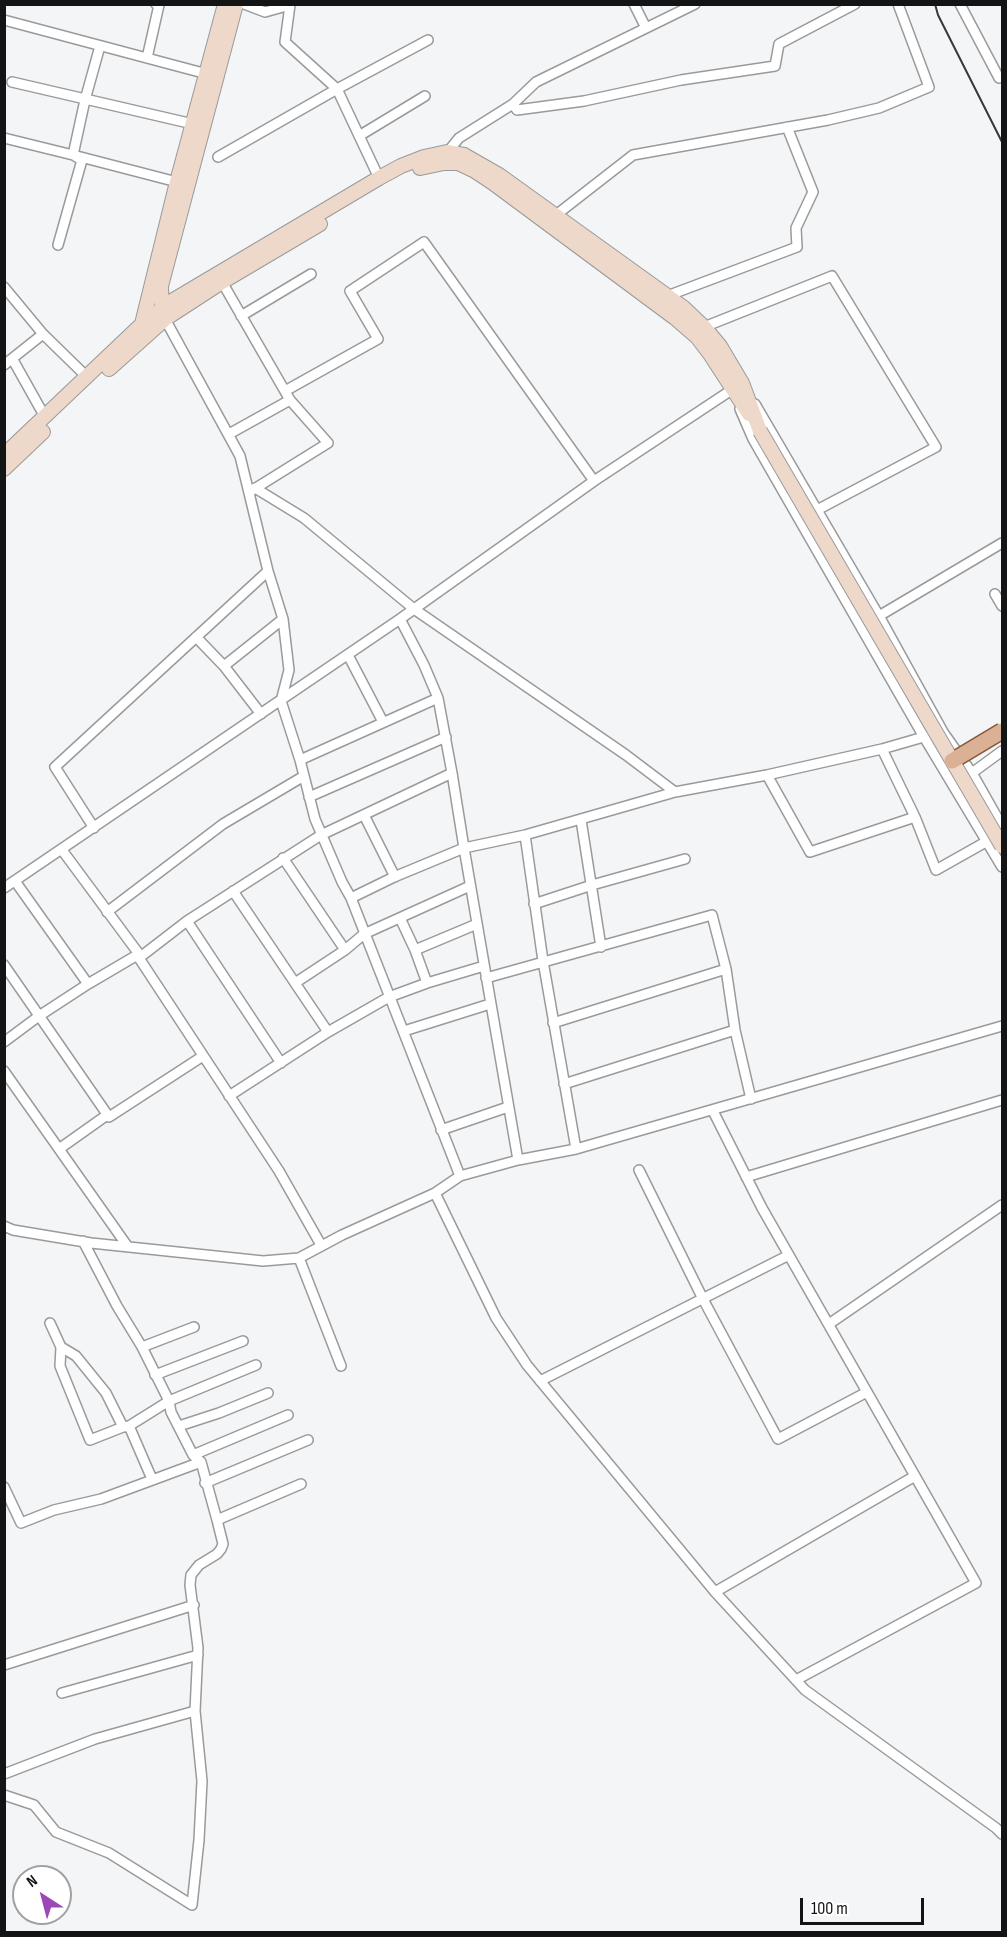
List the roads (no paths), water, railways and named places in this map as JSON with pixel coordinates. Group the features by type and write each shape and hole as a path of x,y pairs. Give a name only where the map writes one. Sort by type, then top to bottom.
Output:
{"main road":[{"path":"4,469 143,330 177,182 225,4"},
{"path":"163,314 161,286 236,4"},
{"path":"4,455 87,377 163,314 218,273 401,166 424,157 464,155 481,163 556,215 684,308 720,346 760,431 1002,846"},
{"path":"163,314 222,282 405,174 446,157 493,183 675,318 697,337 737,386"},
{"path":"952,761 1002,731"}],"street":[{"path":"244,4 264,12 290,5 285,42 337,89 379,178"},
{"path":"633,4 646,28"},
{"path":"446,157 459,138 513,104 536,82 695,4"},
{"path":"513,104 518,110 584,101 681,81 775,66 779,44 855,4"},
{"path":"556,215 633,155 879,108 929,87 898,4"},
{"path":"960,4 999,78"},
{"path":"147,58 158,5"},
{"path":"4,20 207,74"},
{"path":"218,157 428,40"},
{"path":"73,155 100,46"},
{"path":"12,82 193,124"},
{"path":"359,136 425,96"},
{"path":"667,296 797,247 796,228 813,192 787,127"},
{"path":"4,138 177,182"},
{"path":"58,245 82,160 73,155"},
{"path":"229,434 378,339 350,291 424,242 594,481"},
{"path":"241,316 311,274"},
{"path":"704,327 832,276 936,447 817,510"},
{"path":"222,282 287,395 328,443 252,490"},
{"path":"6,291 43,334 87,377"},
{"path":"163,314 229,434 240,456 252,490 268,571 283,619 289,670 281,701 309,797 321,835 351,898 460,1176"},
{"path":"43,334 9,363 45,417"},
{"path":"4,888 348,655 594,481 737,386"},
{"path":"737,386 817,510 943,732 972,773 1002,826"},
{"path":"737,386 753,439 924,737 1002,867"},
{"path":"252,490 304,518 414,609 626,755 675,792"},
{"path":"879,616 1002,543"},
{"path":"94,828 56,767 268,571"},
{"path":"995,594 1002,606"},
{"path":"224,666 283,619"},
{"path":"400,619 438,698 518,1160"},
{"path":"196,637 224,666 261,714"},
{"path":"348,655 383,722"},
{"path":"300,760 438,698"},
{"path":"351,898 464,848 525,835 675,792 767,775 882,749 943,732"},
{"path":"309,797 446,737"},
{"path":"882,749 915,817 936,870 1002,832"},
{"path":"972,773 1002,750"},
{"path":"4,1042 88,984 139,956 187,921 321,835 452,773"},
{"path":"767,775 810,852 915,817"},
{"path":"107,912 224,824 304,776"},
{"path":"364,814 395,878"},
{"path":"581,820 601,947"},
{"path":"525,835 553,1023 576,1149"},
{"path":"62,850 139,956 279,1171 321,1245"},
{"path":"283,858 345,950"},
{"path":"534,904 685,859"},
{"path":"15,881 88,984"},
{"path":"295,983 345,950 364,934 470,886"},
{"path":"233,891 328,1032"},
{"path":"486,978 712,915 726,969 735,1030 751,1099"},
{"path":"400,918 427,983"},
{"path":"187,921 281,1063"},
{"path":"415,950 477,924"},
{"path":"4,965 107,1115"},
{"path":"229,1096 328,1032 389,997 484,966"},
{"path":"553,1023 726,969"},
{"path":"404,1031 490,1004"},
{"path":"4,1226 13,1230 83,1241 263,1261 298,1258 321,1245 435,1193 460,1176 518,1160 576,1149 1002,1026"},
{"path":"564,1084 735,1030"},
{"path":"59,1149 107,1115 109,1117 203,1056"},
{"path":"4,1071 128,1246"},
{"path":"746,1177 1002,1100"},
{"path":"441,1131 508,1107"},
{"path":"713,1111 789,1255 976,1583 796,1680"},
{"path":"639,1170 703,1299 778,1439 867,1392"},
{"path":"435,1193 496,1318 540,1381 715,1592 805,1690 1002,1834"},
{"path":"829,1324 1002,1205"},
{"path":"4,1795 34,1805 56,1832 109,1853 192,1905 202,1781 195,1711 198,1655 190,1585 191,1575 199,1565 217,1554 223,1544 197,1459 171,1412 169,1401 142,1347 117,1306 83,1241"},
{"path":"540,1381 789,1255"},
{"path":"298,1258 341,1366"},
{"path":"50,1323 61,1347 60,1366 90,1440 126,1427 169,1401 256,1365"},
{"path":"142,1347 194,1327"},
{"path":"155,1375 243,1341"},
{"path":"61,1347 76,1356 106,1393 152,1479"},
{"path":"179,1426 268,1393"},
{"path":"4,1487 21,1523 54,1510 101,1499 165,1476 288,1415"},
{"path":"205,1483 308,1440"},
{"path":"715,1592 915,1476"},
{"path":"217,1520 301,1484"},
{"path":"4,1665 194,1605"},
{"path":"62,1693 198,1655"},
{"path":"4,1774 95,1739 195,1711"}],"railway":[{"path":"935,4 938,15 1002,142"}]}
